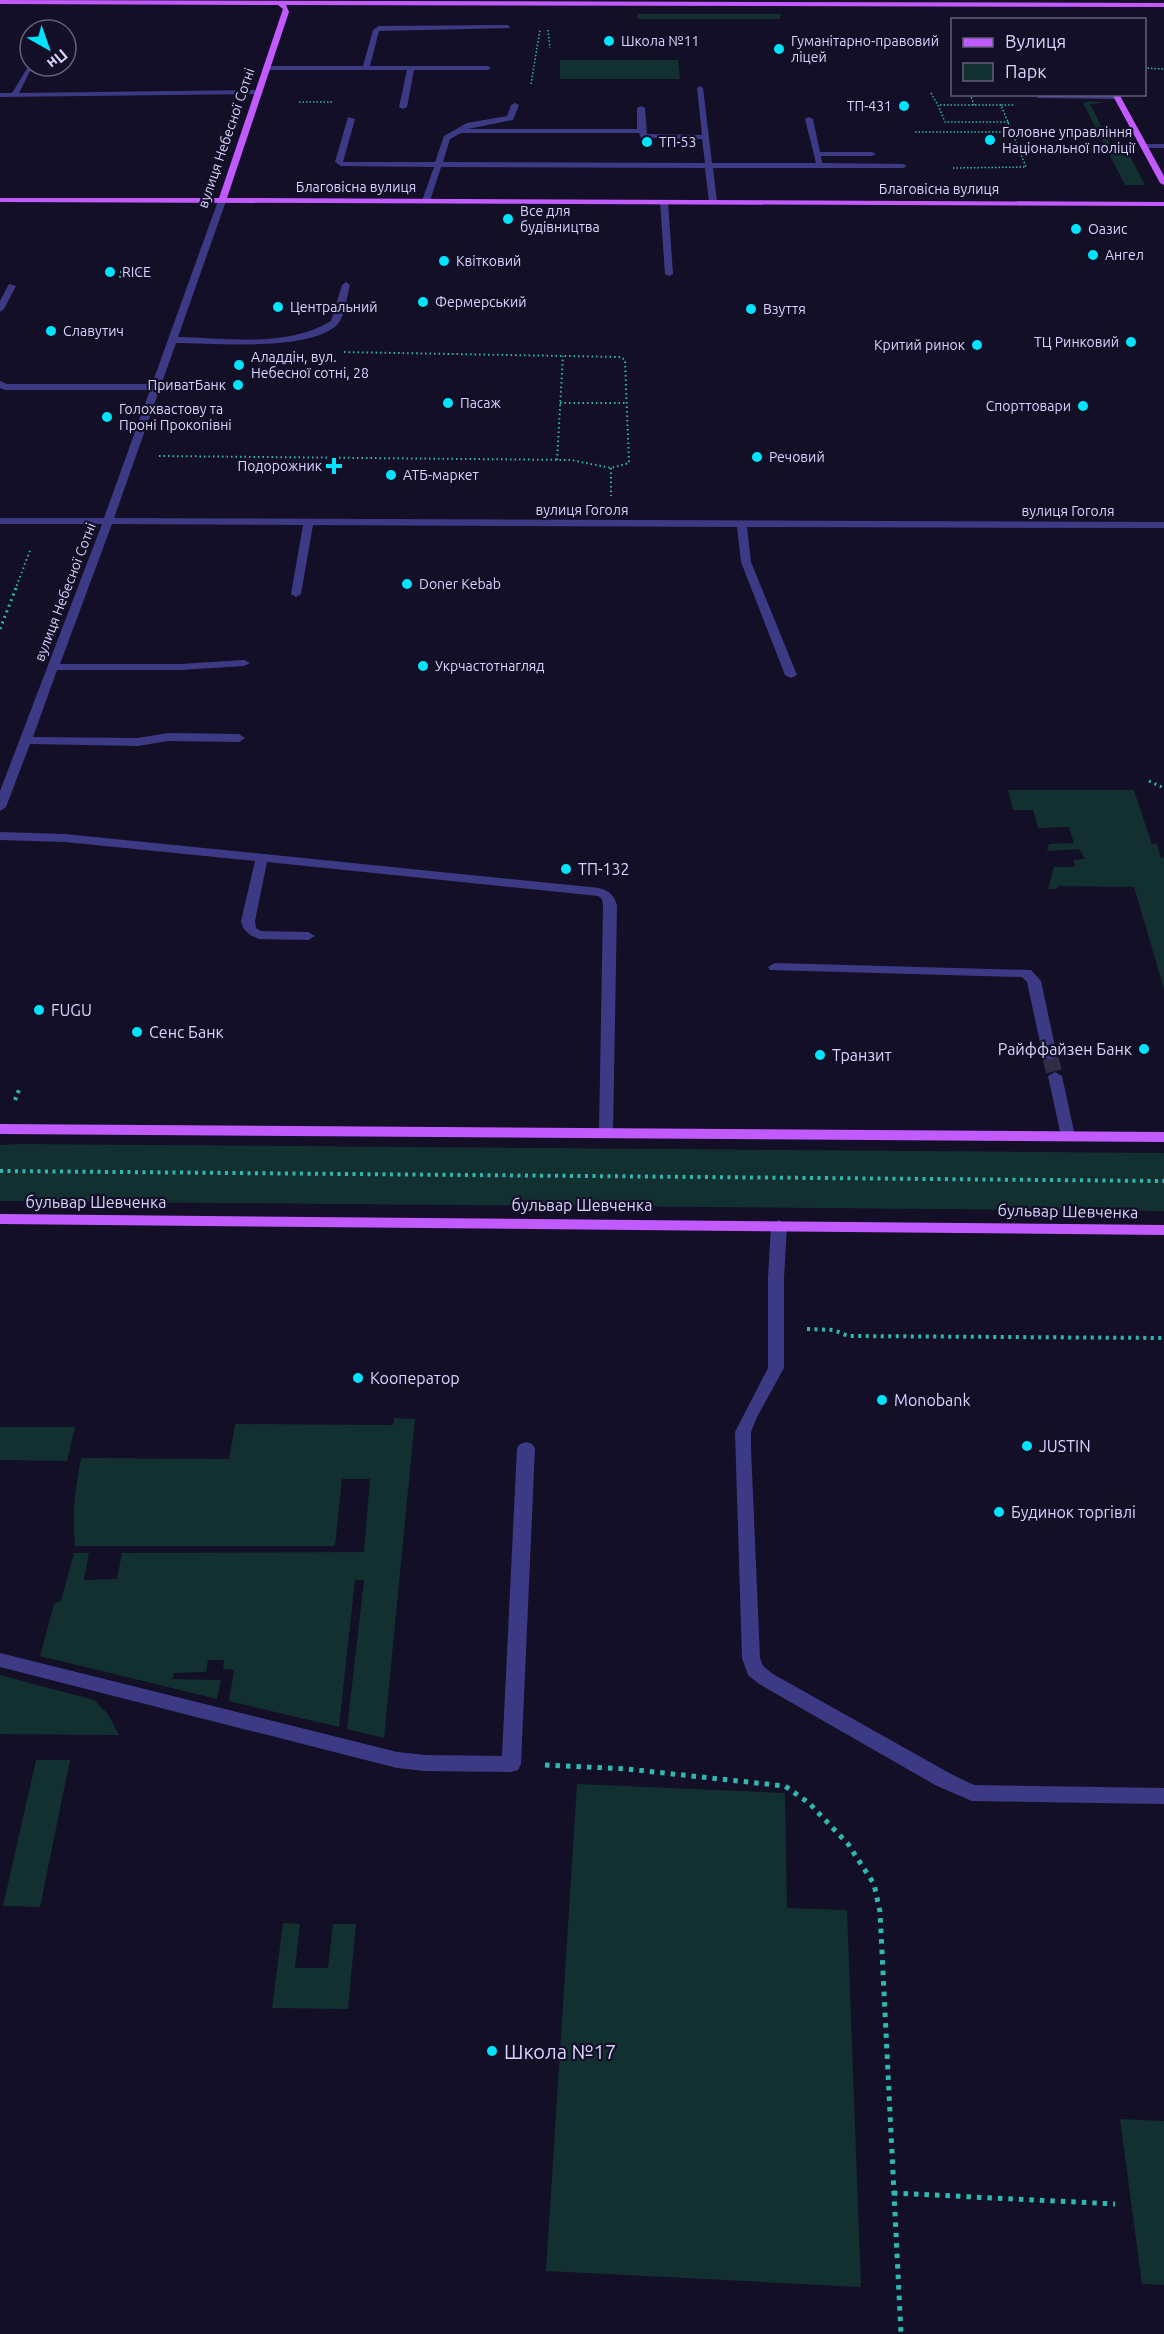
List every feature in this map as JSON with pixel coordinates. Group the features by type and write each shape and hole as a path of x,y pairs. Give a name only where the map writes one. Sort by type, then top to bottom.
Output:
{"main road":[{"path":"0,2 1065,2 1164,5"},
{"name":"вулиця Небесної Сотні","path":"222,201 286,12 286,8 278,2"},
{"path":"1065,2 1071,14"},
{"path":"1116,96 1164,183"},
{"name":"Благовісна вулиця","path":"0,200 1164,204"},
{"path":"0,1129 1164,1137"},
{"name":"бульвар Шевченка","path":"0,1220 1164,1230"}],"street":[{"path":"366,68 376,30 379,28 508,27"},
{"path":"267,68 488,68"},
{"path":"403,107 411,68"},
{"path":"14,95 23,78"},
{"path":"700,88 713,202"},
{"path":"0,95 258,92"},
{"path":"1038,97 1116,96"},
{"path":"426,201 445,140 470,125 510,118 515,105"},
{"path":"641,108 641,131 644,136 706,137"},
{"path":"351,119 339,162 341,164 903,166"},
{"path":"809,119 820,166"},
{"path":"457,131 641,131"},
{"path":"1144,146 1164,147"},
{"path":"817,154 872,154"},
{"name":"вулиця Небесної Сотні","path":"0,807 108,522 222,201"},
{"path":"664,202 669,274"},
{"path":"172,340 299,338 333,325 338,317 346,285"},
{"path":"0,309 12,286"},
{"path":"0,384 5,387 156,387"},
{"name":"вулиця Гоголя","path":"0,521 1164,525"},
{"path":"296,594 308,523"},
{"path":"742,524 746,562 791,675"},
{"path":"53,667 180,667 244,663"},
{"path":"25,740 138,742 168,737 239,738"},
{"path":"0,836 65,838 586,890 606,895 610,900 606,1132"},
{"path":"262,858 248,921 249,927 252,932 259,935 308,936"},
{"path":"775,967 1026,973 1034,981 1050,1056"},
{"path":"1055,1076 1068,1136"},
{"path":"779,1225 776,1368 749,1417 743,1432 742,1449 751,1658 755,1670 766,1679 934,1775 972,1793 1164,1796"},
{"path":"0,1660 397,1760 425,1763 511,1764 526,1448"}],"path":[{"path":"515,105 529,101 538,31 542,27 549,31 550,48"},
{"path":"1146,68 1164,69"},
{"path":"931,93 945,122 1009,122"},
{"path":"971,96 974,105"},
{"path":"299,102 338,102"},
{"path":"938,105 1011,105"},
{"path":"952,168 1026,167 1001,105"},
{"path":"915,132 1013,132"},
{"path":"145,277 120,277 121,272 146,272"},
{"path":"131,456 583,460 611,468 629,463 625,360 621,357 302,351 304,342 299,338"},
{"path":"557,460 563,356"},
{"path":"560,403 627,404"},
{"path":"0,629 31,547"},
{"path":"1149,781 1164,788"},
{"path":"0,1171 1164,1181"},
{"path":"776,1329 830,1329 848,1336 1164,1338"},
{"path":"511,1764 586,1766 770,1782 792,1789 814,1805 859,1859 874,1885 878,1903 901,2334"},
{"path":"893,2193 1115,2204"}],"green space":[{"path":"638,14 781,14 780,19 637,19"},
{"path":"560,60 678,60 680,79 560,79"},
{"path":"1090,101 1102,103 1090,104 1110,143 1123,143 1145,185 1125,185 1083,103"},
{"path":"1008,790 1134,790 1152,844 1157,844 1161,858 1164,858 1164,989 1134,887 1057,886 1057,889 1048,889 1054,867 1075,867 1073,860 1085,859 1079,849 1047,851 1049,844 1074,843 1069,827 1038,828 1033,810 1013,810"},
{"path":"0,1145 1164,1153 1164,1211 0,1201"},
{"path":"394,1418 415,1419 384,1738 347,1729 364,1580 355,1580 339,1727 229,1701 234,1670 223,1669 224,1660 208,1660 206,1672 174,1673 172,1679 221,1680 217,1699 40,1656 54,1604 61,1601 74,1553 89,1553 84,1580 117,1579 122,1553 364,1552 370,1479 342,1479 335,1546 75,1546 75,1502 81,1458 229,1459 235,1424 393,1425"},
{"path":"0,1427 75,1427 67,1461 0,1460"},
{"path":"0,1675 94,1700 108,1714 119,1735 0,1734"},
{"path":"36,1760 70,1760 40,1907 3,1906"},
{"path":"577,1784 785,1793 787,1908 847,1910 861,2287 546,2271"},
{"path":"283,1923 300,1924 295,1968 328,1968 333,1924 356,1924 348,2009 272,2008"},
{"path":"1120,2119 1164,2121 1164,2285 1142,2284"}],"tunnel":[{"path":"1050,1056 1055,1076"}],"place":[{"name":"Школа №11","path":"609,41"},
{"name":"Гуманітарно-правовий ліцей","path":"779,49"},
{"name":"ТП-431","path":"904,106"},
{"name":"Головне управління Національної поліції","path":"990,140"},
{"name":"ТП-53","path":"647,142"},
{"name":"Все для будівництва","path":"508,219"},
{"name":"Оазис","path":"1076,229"},
{"name":"Ангел","path":"1093,255"},
{"name":"Квітковий","path":"444,261"},
{"name":"RICE","path":"110,272"},
{"name":"Фермерський","path":"423,302"},
{"name":"Центральний","path":"278,307"},
{"name":"Взуття","path":"751,309"},
{"name":"Славутич","path":"51,331"},
{"name":"ТЦ Ринковий","path":"1131,342"},
{"name":"Критий ринок","path":"977,345"},
{"name":"Аладдін, вул. Небесної сотні, 28","path":"239,365"},
{"name":"ПриватБанк","path":"238,385"},
{"name":"Пасаж","path":"448,403"},
{"name":"Спорттовари","path":"1083,406"},
{"name":"Голохвастову та Проні Прокопівні","path":"107,417"},
{"name":"Речовий","path":"757,457"},
{"name":"Подорожник","path":"334,466"},
{"name":"АТБ-маркет","path":"391,475"},
{"name":"Doner Kebab","path":"407,584"},
{"name":"Укрчастотнагляд","path":"423,666"},
{"name":"ТП-132","path":"566,869"},
{"name":"FUGU","path":"39,1010"},
{"name":"Сенс Банк","path":"137,1032"},
{"name":"Райффайзен Банк","path":"1144,1049"},
{"name":"Транзит","path":"820,1055"},
{"name":"Кооператор","path":"358,1378"},
{"name":"Monobank","path":"882,1400"},
{"name":"JUSTIN","path":"1027,1446"},
{"name":"Будинок торгівлі","path":"999,1512"},
{"name":"Школа №17","path":"492,2051"}]}
